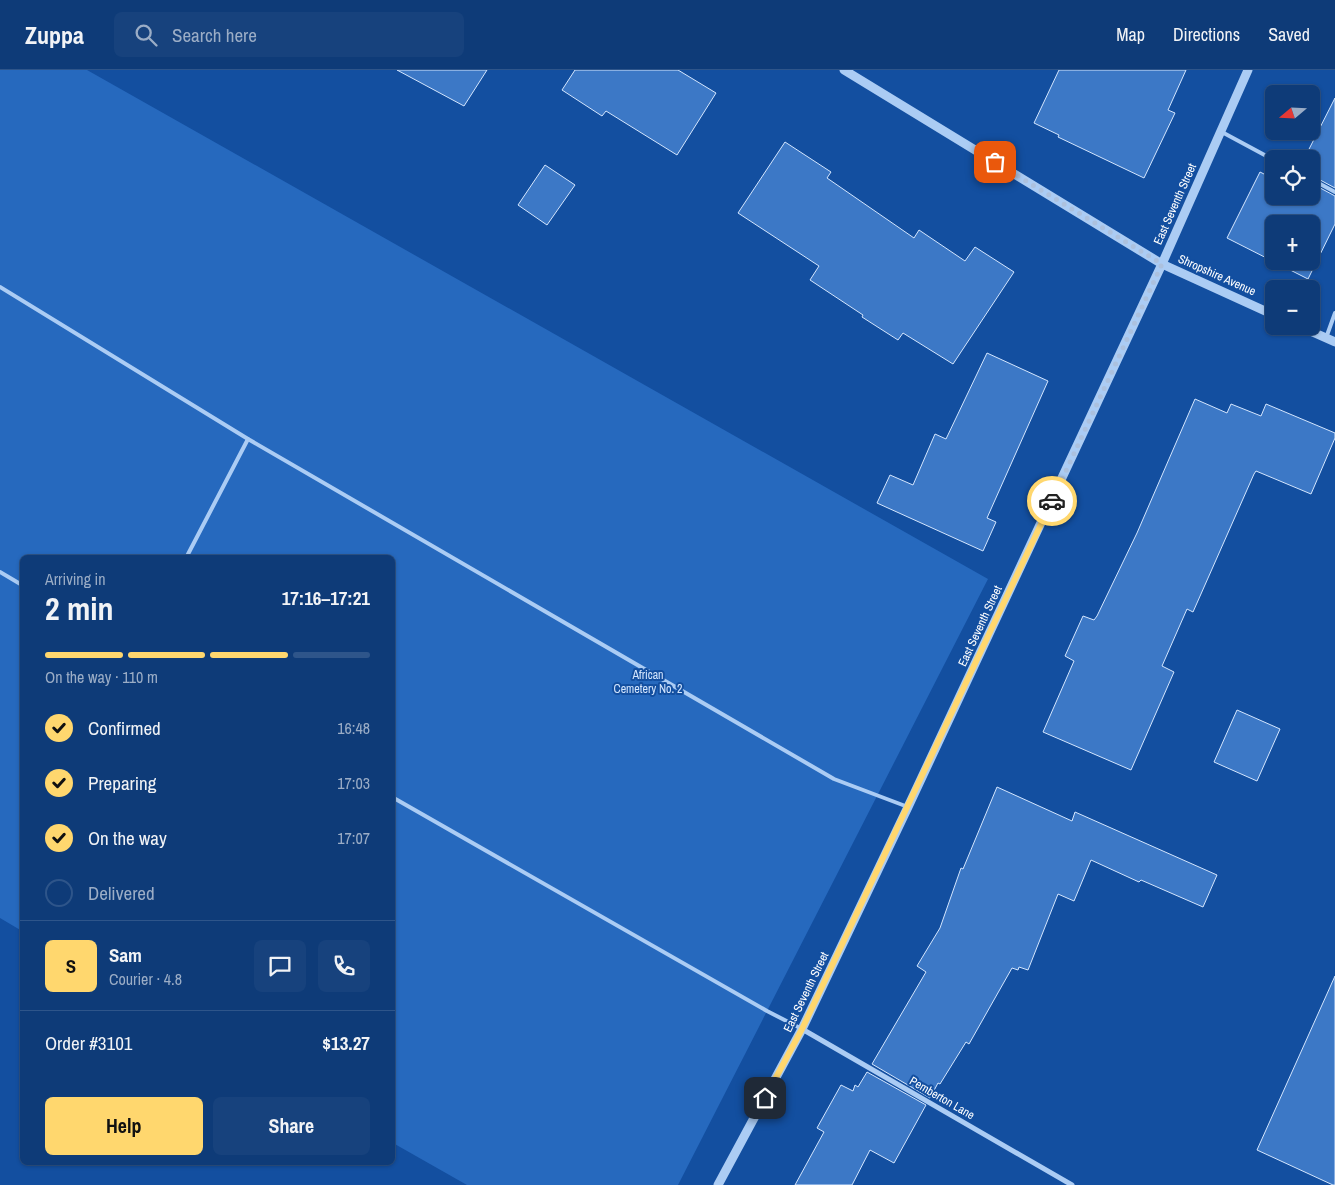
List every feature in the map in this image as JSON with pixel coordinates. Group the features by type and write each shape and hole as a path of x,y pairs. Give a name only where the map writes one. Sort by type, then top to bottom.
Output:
{"street":[{"name":"Shropshire Avenue","path":"844,70 1162,264 1265,311"},
{"name":"East Seventh Street","path":"718,1185 802,1029 908,807 1162,264 1248,70"},
{"path":"1319,335 1335,342"},
{"name":"Pemberton Lane","path":"802,1029 1072,1185"}],"lane":[{"path":"1220,131 1265,155"},
{"path":"1320,184 1335,192"},
{"path":"0,287 248,439 834,779 908,807"},
{"path":"1326,338 1335,313"},
{"path":"188,555 248,439"},
{"path":"0,572 20,584"},
{"path":"395,799 767,1011 802,1029"}],"green space":[{"name":"African Cemetery No. 2","path":"0,70 87,70 988,579 678,1185 467,1185 395,1144 395,555 20,555 20,930 0,918"}],"building":[{"path":"397,70 487,70 464,106"},
{"path":"575,70 678,70 716,93 677,155 606,111 602,116 562,90"},
{"path":"1059,70 1186,70 1168,110 1175,113 1144,178 1058,137 1059,135 1034,123"},
{"path":"1335,98 1335,188 1320,180 1320,150 1309,150 1314,140 1320,140 1320,128"},
{"path":"785,142 831,172 827,178 914,238 919,230 965,261 975,247 1014,272 953,364 903,333 898,340 862,317 863,315 810,280 819,266 738,213"},
{"path":"545,165 575,185 547,225 518,205"},
{"path":"1260,172 1265,174 1265,205 1320,205 1320,188 1335,196 1335,224 1320,255 1320,215 1265,215 1265,257 1227,238"},
{"path":"1290,270 1312,270 1308,279"},
{"path":"987,353 1048,381 987,518 996,522 983,551 877,503 890,475 913,485 935,434 946,439"},
{"path":"1195,399 1227,413 1231,404 1261,416 1266,404 1335,433 1335,438 1311,494 1256,471 1254,474 1193,612 1187,609 1162,666 1174,672 1131,770 1043,732 1074,661 1065,656 1083,616 1094,620 1097,616 1137,533"},
{"path":"1237,710 1280,729 1257,781 1214,762"},
{"path":"997,787 1072,821 1075,812 1217,875 1203,907 1141,880 1139,882 1091,860 1074,901 1058,894 1028,970 1019,967 1018,970 1012,968 969,1044 966,1042 930,1098 872,1064 926,972 917,966 940,928 961,868 963,869"},
{"path":"1335,976 1335,1185 1333,1185 1257,1150"},
{"path":"867,1072 926,1105 894,1163 870,1150 852,1185 795,1185 824,1132 817,1128 841,1085 853,1091 855,1085 858,1087"}],"way so far":[{"path":"995,162 1162,264 1052,501"}],"route":[{"path":"765,1098 802,1029 1052,501"}]}
